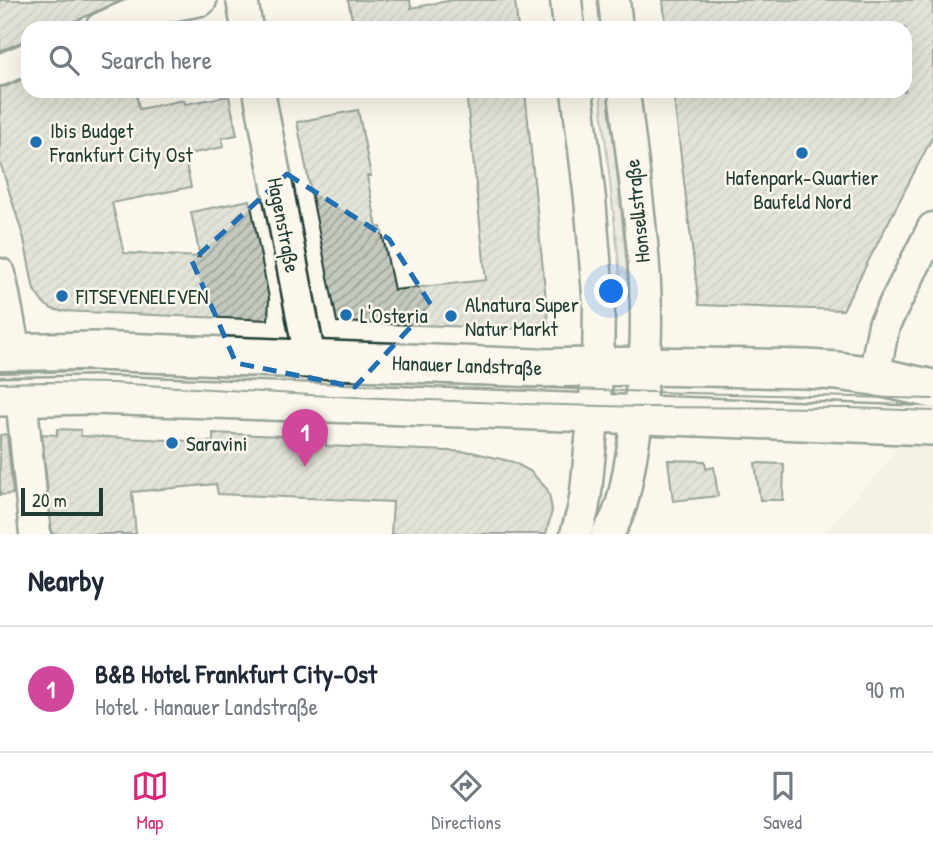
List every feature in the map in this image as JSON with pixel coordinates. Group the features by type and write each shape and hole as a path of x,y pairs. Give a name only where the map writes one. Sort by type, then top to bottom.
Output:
{"main road":[{"name":"Hanauer Landstraße","path":"8,352 93,351 537,368 644,366 806,369 874,376 933,389"},
{"name":"Hanauer Landstraße","path":"10,396 118,396 933,426"}],"street":[{"path":"117,21 138,12 201,0"},
{"path":"242,0 246,21"},
{"path":"566,0 568,21"},
{"path":"614,0 616,21"},
{"path":"0,70 21,61"},
{"name":"Hagenstraße","path":"260,98 310,359"},
{"path":"576,534 586,492 600,327 578,98"},
{"name":"Honsellstraße","path":"607,534 620,511 644,366 643,260 625,98"},
{"path":"874,376 884,325 933,228"},
{"path":"0,274 8,352"},
{"path":"10,396 35,534"}],"highlighted area":[{"path":"287,174 389,239 431,305 355,387 236,363 192,261"}],"shaded area":[{"path":"933,403 933,534 823,534 886,463"}],"green space":[{"path":"601,98 609,98 629,295 621,296"}],"building":[{"path":"0,0 122,0 76,21 21,21 21,42 0,51"},
{"path":"348,0 410,0 411,8 453,0 515,0 517,21 352,21"},
{"name":"Hafenpark-Quartier Baufeld Nord","path":"663,0 933,0 933,136 843,310 699,305 674,98 912,98 912,21 665,21"},
{"path":"21,80 21,98 137,98 139,109 184,100 185,104 229,98 237,135 222,138 224,147 184,155 191,187 112,203 124,253 200,257 191,212 250,200 269,298 268,320 61,311 43,303 34,290 24,239 0,162 0,87"},
{"path":"467,98 526,98 549,330 337,322 297,122 358,110 371,176 367,176 377,228 381,227 394,290 486,280"},
{"path":"57,429 81,430 81,436 213,442 213,433 326,438 326,446 472,452 513,462 530,471 547,489 552,511 546,534 391,534 393,502 218,494 216,484 132,492 136,534 52,534 42,434 57,435"},
{"path":"7,434 13,494 0,495 0,435"},
{"path":"668,460 705,461 706,469 714,467 718,496 673,501"},
{"path":"755,463 784,464 783,500 760,500"}],"tram line":[{"path":"0,371 76,370 650,392 933,399"},
{"path":"0,383 113,383 524,404 933,411"}],"place":[{"name":"Ibis Budget Frankfurt City Ost","path":"36,142"},
{"name":"Hafenpark-Quartier Baufeld Nord","path":"802,153"},
{"name":"FITSEVENELEVEN","path":"62,296"},
{"name":"L'Osteria","path":"346,315"},
{"name":"Alnatura Super Natur Markt","path":"451,316"},
{"name":"Saravini","path":"172,443"},
{"name":"B&B Hotel Frankfurt City-Ost","path":"305,467"}]}
